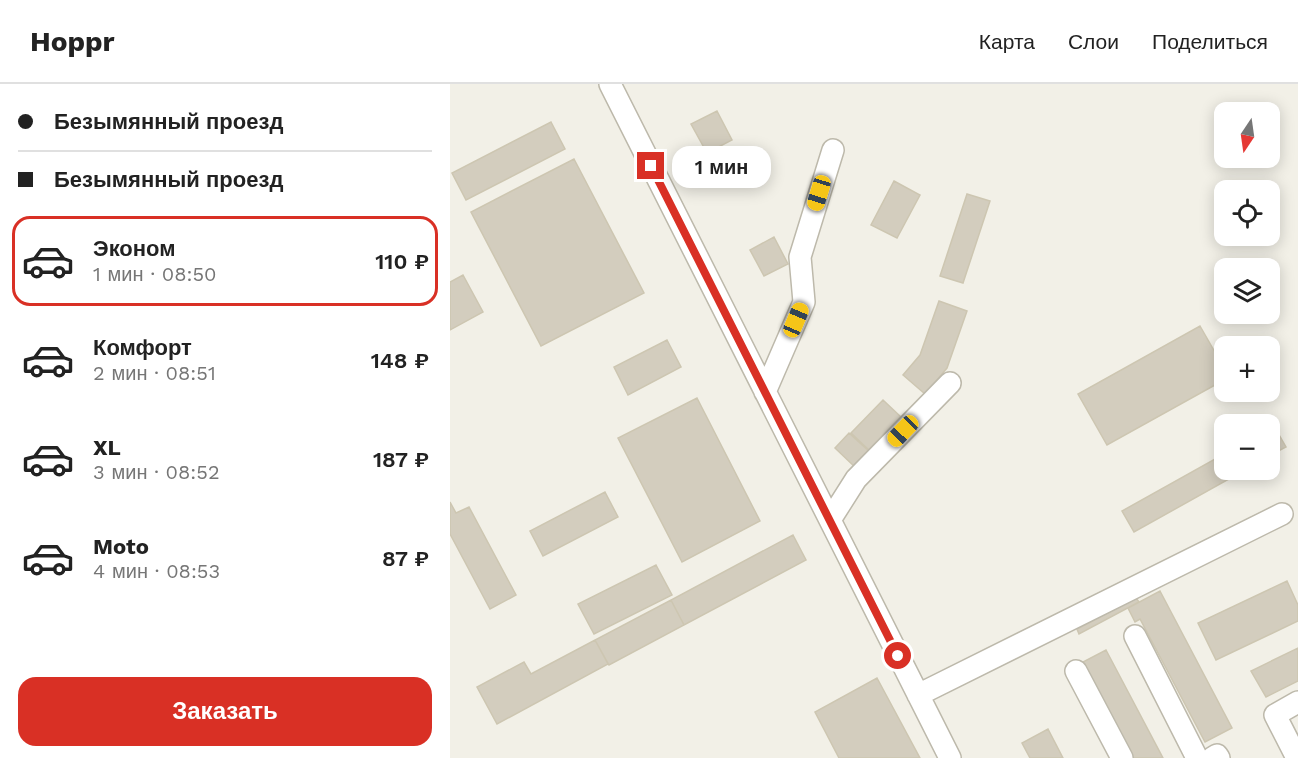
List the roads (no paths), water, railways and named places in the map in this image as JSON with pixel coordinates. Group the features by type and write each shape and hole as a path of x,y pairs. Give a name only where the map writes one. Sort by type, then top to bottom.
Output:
{"street":[{"path":"610,84 950,758"},
{"path":"765,392 804,302 800,257 832,150"},
{"path":"830,520 856,479 950,383"},
{"path":"918,695 1282,514"},
{"path":"1135,636 1197,758"},
{"path":"1076,671 1122,758"},
{"path":"1297,758 1275,715 1298,702"},
{"path":"1212,758 1217,755 1219,758"}]}
